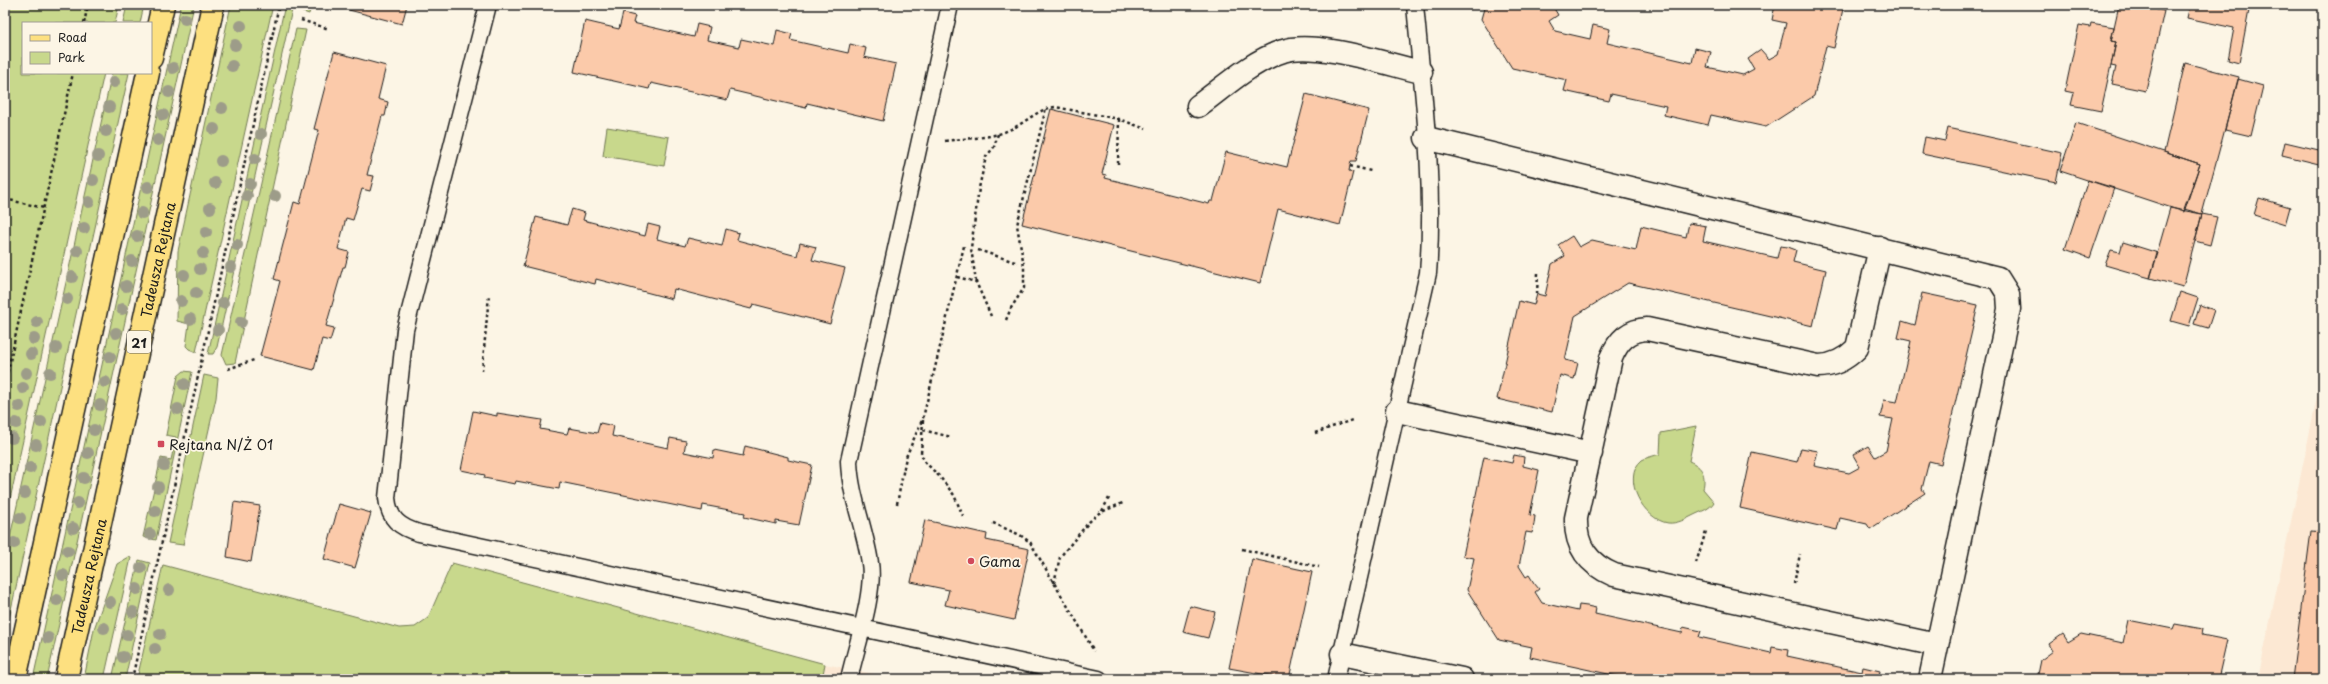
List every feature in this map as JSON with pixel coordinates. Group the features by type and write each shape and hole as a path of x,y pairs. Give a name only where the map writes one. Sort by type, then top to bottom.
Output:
{"main road":[{"path":"152,54 163,5"},
{"name":"Tadeusza Rejtana","path":"66,679 213,5"},
{"path":"15,679 148,74"}],"street":[{"path":"1198,106 1261,62 1282,51 1300,47 1320,48 1421,72"},
{"path":"1426,138 1991,274 1998,278 2005,286 2010,302 1930,679"},
{"path":"1880,248 1857,348 1850,355 1827,366 1818,366 1647,329 1629,333 1617,346 1612,358 1576,518 1576,530 1579,544 1585,554 1603,571 1632,580 1937,645"},
{"path":"1397,411 1591,453"},
{"path":"1342,654 1462,679"}],"lane":[{"path":"488,5 402,348 387,498 392,517 398,524 419,533 1099,679"},
{"path":"849,679 870,584 870,563 850,478 849,461 950,5"},
{"path":"1336,679 1428,273 1430,248 1426,138 1416,5"}],"path":[{"path":"84,22 88,5"},
{"path":"132,679 279,5"},
{"path":"301,20 329,29"},
{"path":"5,384 73,74"},
{"path":"919,144 998,134 1008,131 1046,108 1066,108 1119,119 1146,129"},
{"path":"1006,320 1010,308 1024,288 1024,266 1017,225 1046,108"},
{"path":"1118,164 1119,119"},
{"path":"991,316 976,282 971,248 979,188 986,157 994,147 998,134"},
{"path":"1350,166 1371,171"},
{"path":"5,199 44,208"},
{"path":"897,504 906,457 923,418 964,246"},
{"path":"978,250 1018,263"},
{"path":"1537,294 1538,273"},
{"path":"957,277 976,282"},
{"path":"482,372 489,295"},
{"path":"228,369 254,360"},
{"path":"923,418 921,454 924,462 940,477 954,496 963,516"},
{"path":"1315,433 1352,420"},
{"path":"923,430 952,437"},
{"path":"1101,512 1109,498"},
{"path":"1054,583 1060,557 1089,522 1101,512 1125,502"},
{"path":"993,523 1020,535 1030,542 1094,652"},
{"path":"1242,549 1319,567"},
{"path":"1794,584 1800,554"}],"shaded area":[{"path":"2323,369 2323,679 2258,679 2269,626"},
{"path":"825,664 899,679 822,679"}],"green space":[{"path":"5,5 119,5 115,22 22,22 22,74 104,74 5,522"},
{"path":"127,5 144,5 140,22 123,22"},
{"path":"181,5 194,5 47,679 33,679"},
{"path":"231,5 273,5 196,352 186,346 189,324 177,321 178,251"},
{"path":"285,5 293,5 217,347 213,354 208,354"},
{"path":"301,5 311,5 309,14 300,11"},
{"path":"296,29 306,30 235,363 226,364 222,355"},
{"path":"112,74 129,74 5,637 5,560"},
{"path":"607,127 669,137 664,166 603,156"},
{"path":"184,371 192,372 156,540 143,537 161,458 171,460 176,437 166,435 178,376"},
{"path":"204,375 218,378 216,398 183,545 168,543"},
{"path":"1696,426 1689,461 1698,466 1702,472 1704,476 1703,489 1714,502 1706,510 1675,523 1668,523 1659,520 1643,506 1638,497 1634,487 1633,477 1636,468 1642,460 1660,454 1661,433"},
{"path":"129,557 131,558 104,679 84,679 94,629 117,564"},
{"path":"139,560 150,563 125,679 112,679"},
{"path":"452,563 825,664 822,679 137,679 163,565 399,628 415,627 428,618"}],"building":[{"path":"350,5 407,5 402,24 349,10"},
{"path":"1485,5 1552,5 1558,15 1549,21 1555,31 1590,39 1593,25 1610,29 1607,43 1692,63 1695,48 1711,52 1707,67 1743,75 1754,69 1748,59 1761,50 1769,59 1778,54 1786,23 1772,20 1775,5 1835,5 1835,7 1843,9 1834,48 1826,46 1814,96 1766,127 1711,115 1708,125 1664,115 1666,106 1611,94 1609,101 1564,91 1567,80 1512,68 1481,19"},
{"path":"2119,5 2137,5 2164,11 2146,91 2112,84 2116,67 2111,66 2116,42 2111,41"},
{"path":"2137,5 2159,5 2158,10"},
{"path":"2190,5 2250,5 2239,63 2228,60 2234,28 2187,18"},
{"path":"623,13 635,16 633,23 694,37 697,24 710,27 707,40 739,47 741,39 774,46 777,30 792,34 790,40 848,53 850,44 866,48 864,57 896,64 883,121 807,103 806,108 730,90 727,100 651,83 649,89 574,72 585,21 619,29"},
{"path":"2091,23 2114,27 2111,41 2116,42 2101,111 2071,105 2074,93 2065,91 2079,25 2090,27"},
{"path":"334,52 386,66 378,99 388,102 385,116 382,116 367,175 374,176 370,191 362,189 353,220 346,218 338,249 349,252 345,267 343,267 326,326 334,328 330,341 322,339 314,370 260,356 280,281 274,279 294,202 300,204 319,130 314,129"},
{"path":"2185,63 2239,77 2202,214 2184,209 2200,164 2164,152"},
{"path":"2238,79 2263,86 2251,136 2225,130"},
{"path":"1306,94 1369,110 1356,161 1351,161 1349,171 1353,172 1340,225 1278,209 1260,283 1022,224 1051,109 1114,125 1102,174 1106,175 1105,178 1209,204 1210,201 1213,201 1226,152 1287,167"},
{"path":"2076,123 2200,164 2184,212 2060,171"},
{"path":"1948,128 2062,153 2056,182 1922,154 1925,137 1945,141"},
{"path":"2285,142 2323,151 2323,165 2282,155"},
{"path":"2088,180 2114,188 2090,258 2065,249"},
{"path":"2259,198 2290,207 2285,225 2254,215"},
{"path":"2170,208 2202,214 2183,287 2150,278"},
{"path":"572,209 585,213 583,220 645,236 648,224 660,227 657,239 685,246 688,238 722,246 726,229 739,233 737,240 797,256 800,243 816,247 812,260 845,268 830,324 753,304 751,309 674,289 672,299 596,279 595,284 523,266 536,217 567,225"},
{"path":"2202,214 2217,217 2210,245 2195,241"},
{"path":"1689,223 1706,226 1703,241 1777,258 1780,246 1788,247 1796,250 1793,262 1826,270 1813,326 1628,283 1575,316 1565,360 1578,363 1574,379 1560,375 1552,412 1497,399 1519,301 1534,305 1537,294 1545,296 1552,264 1565,256 1558,245 1572,236 1579,247 1592,240 1636,250 1641,226 1686,237"},
{"path":"2123,242 2158,253 2150,278 2105,265 2111,250 2120,252"},
{"path":"2180,292 2198,298 2189,326 2171,321"},
{"path":"1922,293 1978,305 1941,464 1929,461 1922,489 1925,493 1870,529 1867,524 1840,518 1837,530 1740,508 1752,452 1797,462 1801,448 1818,451 1814,466 1849,473 1860,467 1853,455 1868,446 1875,457 1886,451 1893,419 1880,417 1884,400 1897,402 1911,341 1898,338 1902,321 1915,325"},
{"path":"2200,305 2214,310 2208,328 2194,324"},
{"path":"473,411 497,416 497,413 542,420 540,429 567,434 569,428 597,433 600,423 614,426 612,436 668,448 670,438 686,441 684,452 713,458 714,450 743,456 745,446 788,457 788,460 812,465 799,525 776,521 776,524 744,517 745,513 703,505 702,511 560,482 559,489 516,481 515,484 484,478 485,475 461,470"},
{"path":"1514,455 1524,457 1523,466 1539,470 1530,515 1535,516 1534,524 1532,533 1526,532 1519,566 1526,577 1529,575 1539,589 1535,592 1542,603 1578,611 1579,605 1587,606 1596,608 1595,614 1682,633 1683,627 1701,631 1699,637 1771,653 1772,647 1788,650 1787,656 1862,672 1863,667 1880,671 1879,676 1892,679 1631,679 1530,657 1532,647 1499,640 1467,590 1474,558 1463,556 1484,457 1512,463"},
{"path":"234,502 260,506 251,562 227,557"},
{"path":"339,504 371,513 355,568 324,559"},
{"name":"Gama","path":"925,520 987,534 986,540 1029,549 1014,620 945,605 949,590 911,582"},
{"path":"2311,531 2323,532 2323,679 2292,679"},
{"path":"1252,559 1312,572 1289,679 1229,668"},
{"path":"1190,606 1215,612 1208,638 1183,632"},
{"path":"2128,620 2173,629 2175,624 2203,629 2202,635 2227,640 2218,679 2130,679 2117,676 2113,679 2037,679 2041,660 2053,651 2049,644 2063,634 2068,642 2081,634 2123,643"}],"place":[{"name":"Rejtana N/Ż 01","path":"161,444"},
{"name":"Gama","path":"971,561"}]}
